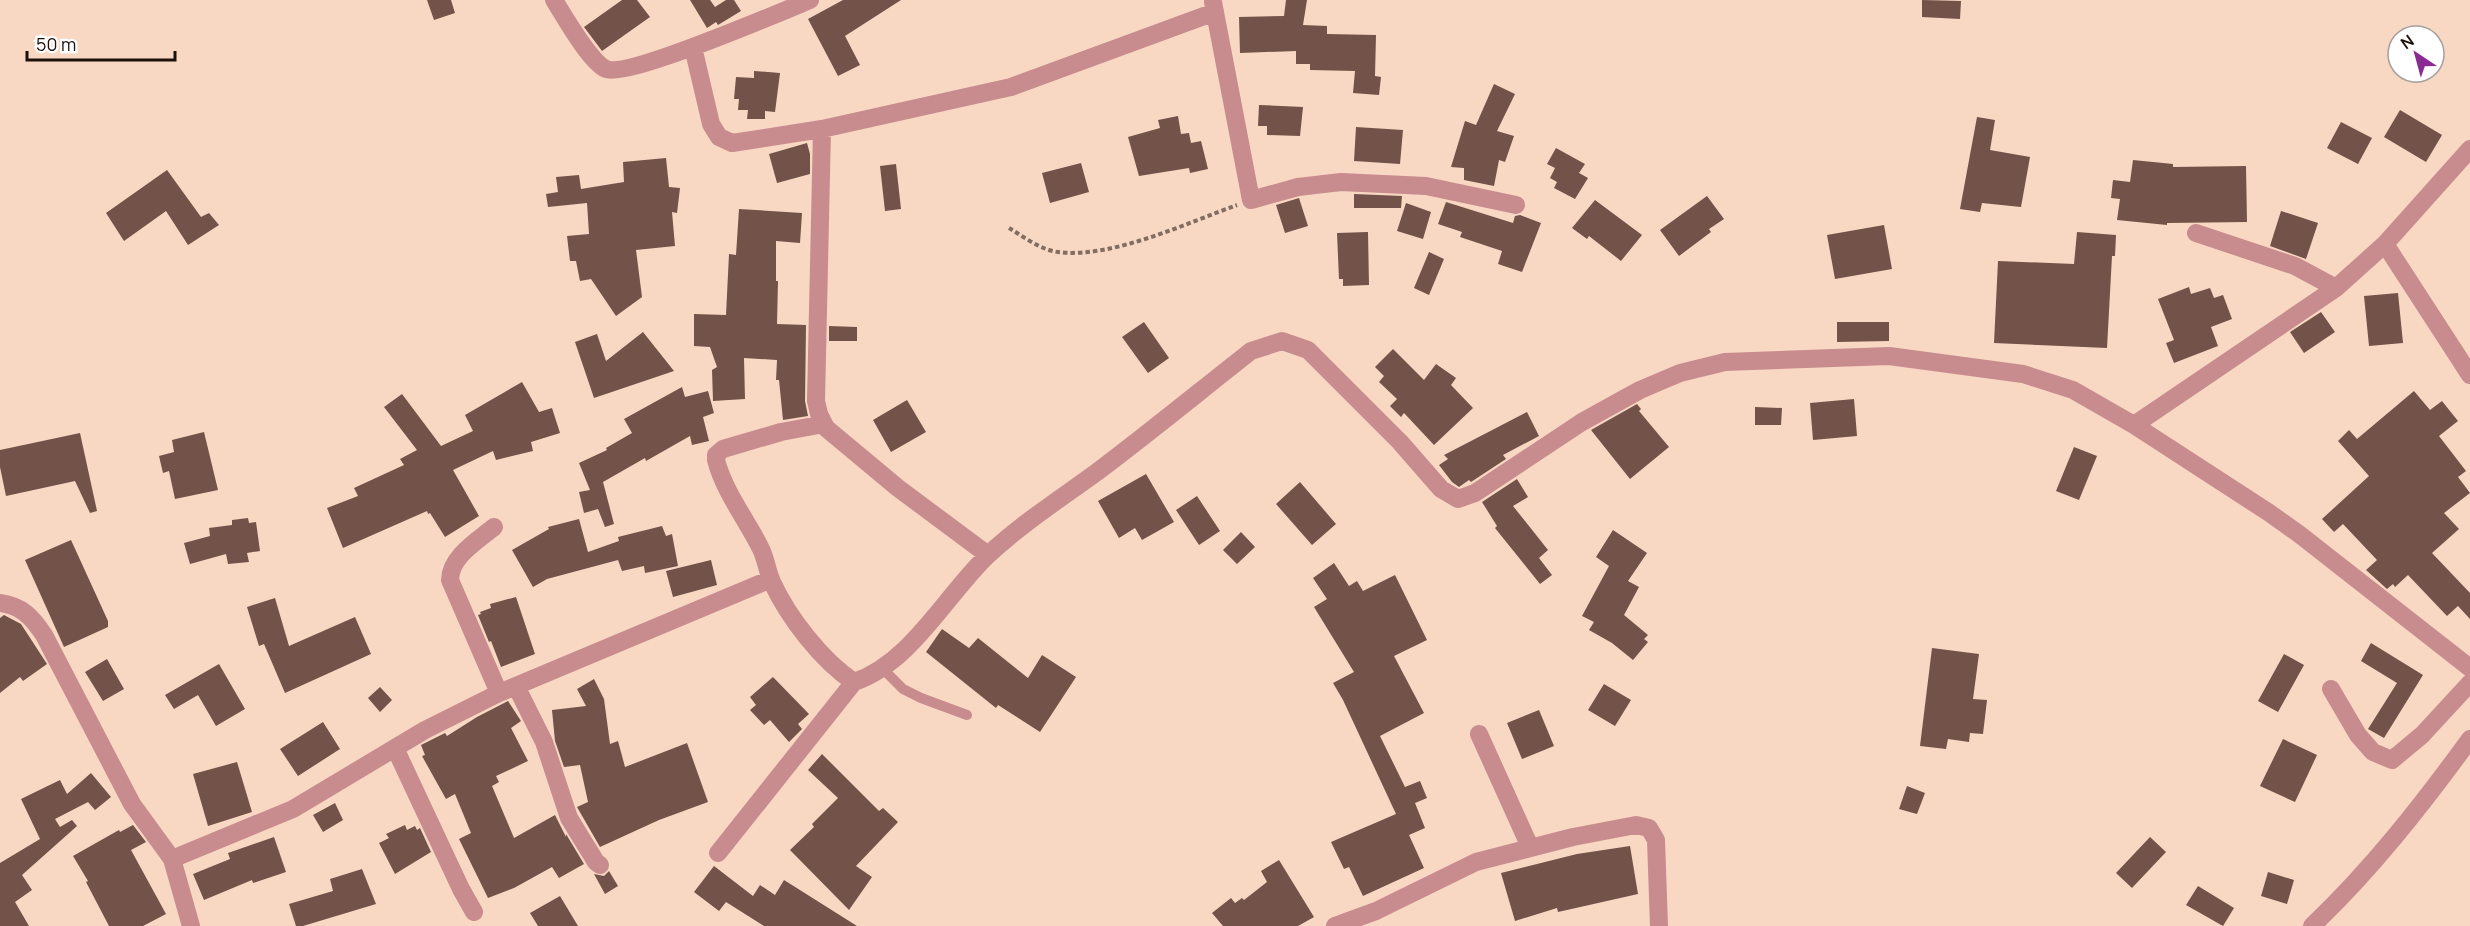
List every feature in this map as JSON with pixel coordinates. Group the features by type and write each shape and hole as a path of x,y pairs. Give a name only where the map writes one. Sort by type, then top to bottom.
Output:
{"street":[{"path":"554,0 573,32 598,64 608,70 621,69 693,47 810,0"},
{"path":"693,47 711,124 719,137 732,143 822,129 1011,87 1214,6 1251,200 1298,188 1341,182 1426,186 1516,205"},
{"path":"822,129 816,401 819,414 824,424 898,488 988,555"},
{"path":"2134,425 2336,288 2385,243 2470,149"},
{"path":"2196,233 2295,266 2336,288"},
{"path":"2385,243 2470,375"},
{"path":"718,853 854,681 867,677 882,668 921,633 988,555 1251,351 1282,341 1308,350 1400,442 1441,489 1458,499 1475,493 1582,422 1640,390 1680,373 1725,362 1889,356 2023,374 2073,390 2134,425 2300,534 2470,668"},
{"path":"824,424 781,432 723,449 716,455 717,465 762,549 771,579 785,607 838,671 854,681"},
{"path":"494,527 456,561 450,571 450,580 507,689 544,742 569,818 600,865"},
{"path":"172,860 293,809 460,711 507,689 771,579"},
{"path":"0,603 14,605 30,616 44,635 132,804 172,860 191,926"},
{"path":"2331,689 2358,735 2373,752 2392,760 2422,735 2470,683"},
{"path":"1479,734 1530,847"},
{"path":"2312,926 2350,890 2470,739"},
{"path":"395,748 474,912"},
{"path":"1335,926 1376,910 1476,862 1530,847 1636,825 1649,828 1656,840 1659,926"}],"lane":[{"path":"882,668 903,689 967,715"}],"path":[{"path":"1009,228 1033,243 1057,252 1086,253 1140,240 1251,200"}],"building":[{"path":"427,0 451,0 455,13 434,20"},
{"path":"622,0 637,0 650,17 602,51 584,27"},
{"path":"690,0 710,0 715,7 726,0 734,0 741,11 718,25 716,22 707,28"},
{"path":"843,0 901,0 845,36 860,65 838,76 808,19"},
{"path":"1286,0 1307,0 1303,25 1327,26 1327,34 1376,35 1375,76 1381,77 1379,95 1353,93 1355,71 1310,70 1310,64 1296,64 1296,51 1240,53 1239,17 1284,16"},
{"path":"1922,0 1961,1 1960,19 1922,17"},
{"path":"754,71 780,73 775,112 765,111 765,119 747,119 748,110 738,110 739,99 734,99 736,77 754,78"},
{"path":"1494,84 1515,94 1497,131 1514,136 1505,162 1499,160 1494,186 1464,180 1464,168 1451,167 1465,121 1476,125"},
{"path":"1259,105 1303,107 1300,136 1267,135 1267,126 1258,126"},
{"path":"2400,110 2442,135 2426,162 2384,137"},
{"path":"1178,116 1181,134 1189,133 1191,143 1201,141 1208,169 1190,173 1189,168 1139,176 1128,137 1160,128 1158,120"},
{"path":"1977,117 1995,120 1990,150 2030,157 2021,207 1982,203 1980,212 1960,209"},
{"path":"2341,122 2372,138 2358,164 2327,148"},
{"path":"1356,127 1403,130 1400,164 1354,161"},
{"path":"807,143 810,154 810,174 777,183 769,154"},
{"path":"1556,148 1585,164 1579,173 1588,178 1575,199 1554,188 1557,182 1550,178 1555,168 1547,164"},
{"path":"666,158 669,187 680,188 677,213 672,212 675,246 636,250 642,297 616,316 591,279 580,281 576,261 570,261 567,236 589,234 587,203 548,207 546,194 558,192 556,177 579,175 581,189 624,182 623,162"},
{"path":"2133,160 2173,164 2173,167 2246,166 2247,222 2167,223 2167,225 2117,220 2120,199 2111,198 2113,180 2130,182"},
{"path":"1081,163 1089,192 1050,203 1042,173"},
{"path":"896,164 901,209 885,211 880,166"},
{"path":"167,170 201,217 209,213 219,225 188,245 166,211 124,241 106,213"},
{"path":"1354,194 1402,196 1401,208 1354,208"},
{"path":"1707,196 1724,219 1709,229 1711,232 1679,256 1660,230"},
{"path":"1299,198 1308,226 1285,233 1276,205"},
{"path":"1595,200 1642,235 1621,261 1589,236 1587,239 1572,228"},
{"path":"1446,202 1513,223 1515,216 1520,215 1541,223 1522,272 1498,264 1502,251 1460,237 1462,232 1438,224"},
{"path":"1406,203 1431,212 1423,239 1397,231"},
{"path":"739,209 802,213 800,243 776,241 777,324 806,325 805,401 808,416 783,420 779,380 776,380 777,360 744,358 745,399 713,401 712,370 717,367 710,347 694,346 694,314 726,315 729,254 736,255"},
{"path":"2281,211 2318,223 2306,259 2270,246"},
{"path":"1884,225 1892,269 1835,279 1827,235"},
{"path":"1368,232 1369,285 1343,286 1343,279 1339,279 1337,233"},
{"path":"2077,232 2116,235 2115,256 2112,256 2107,348 1994,343 1998,261 2074,264"},
{"path":"1429,252 1444,259 1429,295 1414,288"},
{"path":"2189,287 2191,294 2210,288 2214,298 2223,295 2232,319 2211,327 2218,346 2174,363 2166,343 2174,340 2158,299"},
{"path":"2398,293 2403,343 2369,346 2364,296"},
{"path":"2321,312 2335,332 2304,353 2290,332"},
{"path":"1144,322 1169,358 1148,373 1122,337"},
{"path":"1837,322 1889,322 1889,341 1837,342"},
{"path":"829,326 857,327 857,341 829,341"},
{"path":"643,332 674,371 594,398 575,342 597,334 606,361"},
{"path":"1393,349 1424,380 1436,364 1456,378 1451,385 1473,408 1434,445 1404,413 1401,417 1390,406 1397,399 1379,382 1384,376 1375,367"},
{"path":"522,382 539,412 552,408 560,433 531,442 533,451 496,460 493,451 453,470 479,516 445,537 427,511 343,548 327,508 358,496 354,488 404,465 400,459 417,450 384,407 402,394 441,446 473,431 465,415"},
{"path":"682,387 685,397 708,391 714,413 703,417 709,441 692,445 690,436 603,482 614,524 605,527 598,509 584,513 579,492 590,490 579,463 607,450 606,448 632,433 624,419"},
{"path":"2414,391 2430,410 2442,401 2458,421 2439,436 2466,471 2458,477 2470,493 2444,513 2459,529 2432,553 2470,593 2470,619 2458,606 2447,616 2408,575 2395,587 2393,584 2387,589 2366,570 2377,560 2343,524 2334,532 2322,519 2369,476 2338,441 2349,430 2357,439"},
{"path":"1854,399 1857,436 1813,440 1810,403"},
{"path":"907,400 926,432 891,452 873,420"},
{"path":"1637,404 1641,409 1639,411 1669,447 1630,479 1591,430"},
{"path":"1755,407 1782,408 1781,425 1755,425"},
{"path":"1527,412 1539,436 1503,455 1506,459 1471,482 1469,480 1459,487 1452,482 1439,465 1448,459 1444,455"},
{"path":"204,432 218,490 175,499 169,471 163,473 159,456 174,452 172,440"},
{"path":"80,433 97,511 90,513 75,481 6,496 0,467 0,450"},
{"path":"2074,447 2097,456 2079,500 2056,491"},
{"path":"1146,474 1174,522 1142,540 1135,528 1119,538 1098,501"},
{"path":"1517,479 1528,497 1513,506 1548,550 1539,558 1552,575 1540,584 1495,528 1497,526 1482,502"},
{"path":"1300,482 1336,524 1312,545 1276,504"},
{"path":"1197,496 1220,531 1199,545 1176,510"},
{"path":"248,518 249,523 256,522 260,551 247,553 249,562 228,564 226,554 190,564 184,543 210,536 209,528 232,525 232,520"},
{"path":"579,519 588,552 619,541 618,537 662,526 666,536 672,534 678,566 645,573 644,566 622,571 618,560 547,579 533,587 512,550 549,529 548,527"},
{"path":"1613,530 1647,553 1628,581 1639,587 1624,615 1648,635 1644,639 1648,642 1633,660 1612,643 1589,630 1594,622 1582,616 1609,566 1596,557"},
{"path":"1241,532 1255,547 1237,564 1223,550"},
{"path":"71,540 108,621 108,627 64,647 25,560"},
{"path":"711,560 717,585 673,597 666,571"},
{"path":"1334,563 1349,586 1357,581 1363,591 1395,575 1427,640 1394,656 1424,713 1380,736 1405,787 1420,781 1427,798 1415,803 1425,828 1409,835 1424,868 1363,896 1349,867 1344,869 1331,842 1396,814 1333,683 1354,672 1314,607 1327,599 1313,578"},
{"path":"516,597 535,654 501,667 478,615 491,608 490,604"},
{"path":"275,598 289,646 355,617 371,654 285,693 264,644 259,646 247,607"},
{"path":"4,615 21,624 47,664 23,681 20,677 0,693 0,618"},
{"path":"942,629 969,648 978,638 1028,678 1042,655 1076,677 1040,732 998,705 996,708 926,652"},
{"path":"2371,643 2423,675 2384,738 2368,729 2397,683 2361,661"},
{"path":"1932,648 1979,654 1973,699 1987,700 1983,734 1970,733 1969,742 1948,739 1946,749 1920,746"},
{"path":"2284,654 2304,665 2278,712 2258,701"},
{"path":"107,659 124,689 103,701 85,672"},
{"path":"219,664 245,709 216,726 198,695 174,709 165,695"},
{"path":"773,677 809,714 798,724 802,729 789,742 770,720 764,725 750,710 756,705 750,697"},
{"path":"594,679 604,699 610,744 618,741 625,767 687,743 708,802 659,820 600,847 577,807 588,802 580,765 564,767 555,741 552,710 586,706 577,689"},
{"path":"1604,684 1631,700 1615,726 1588,710"},
{"path":"380,687 392,700 380,712 368,698"},
{"path":"508,701 521,721 511,728 528,761 496,776 499,782 492,786 514,838 555,815 584,864 559,878 552,867 514,888 488,898 459,839 471,833 455,794 446,799 422,756 425,755 421,745 445,733 447,736"},
{"path":"1539,710 1554,746 1522,759 1507,723"},
{"path":"323,722 340,749 298,776 280,749"},
{"path":"2283,739 2317,755 2295,802 2260,786"},
{"path":"822,754 879,811 883,808 898,822 856,866 872,877 849,910 790,850 814,827 812,824 838,798 808,770"},
{"path":"237,762 252,812 208,826 193,774"},
{"path":"91,773 111,797 95,810 88,802 55,819 60,827 72,820 77,826 22,875 32,890 15,902 29,926 0,926 0,863 40,839 21,799 60,780 67,794"},
{"path":"1907,786 1925,793 1917,814 1899,809"},
{"path":"335,803 343,820 323,832 313,815"},
{"path":"133,825 146,842 131,850 166,914 143,926 109,926 86,882 88,881 73,856 119,830 120,832"},
{"path":"405,825 407,830 415,826 417,830 420,828 431,852 395,874 379,843 389,838 386,834"},
{"path":"274,837 286,872 253,883 252,880 204,900 193,874 230,859 228,853"},
{"path":"2150,837 2166,852 2132,888 2116,873"},
{"path":"1630,846 1638,894 1558,912 1557,908 1515,921 1501,873 1577,854"},
{"path":"1279,860 1314,917 1298,926 1223,926 1212,913 1231,898 1235,903 1242,898 1244,900 1267,882 1261,871"},
{"path":"714,866 753,896 760,885 775,895 784,880 857,926 764,926 726,902 719,911 694,892"},
{"path":"362,869 376,904 303,926 296,926 289,904 333,891 330,879"},
{"path":"609,871 618,886 605,894 594,874 604,876"},
{"path":"2268,872 2294,880 2287,904 2261,896"},
{"path":"2198,886 2234,908 2223,926 2186,905"},
{"path":"560,896 578,926 538,926 530,913"}]}
